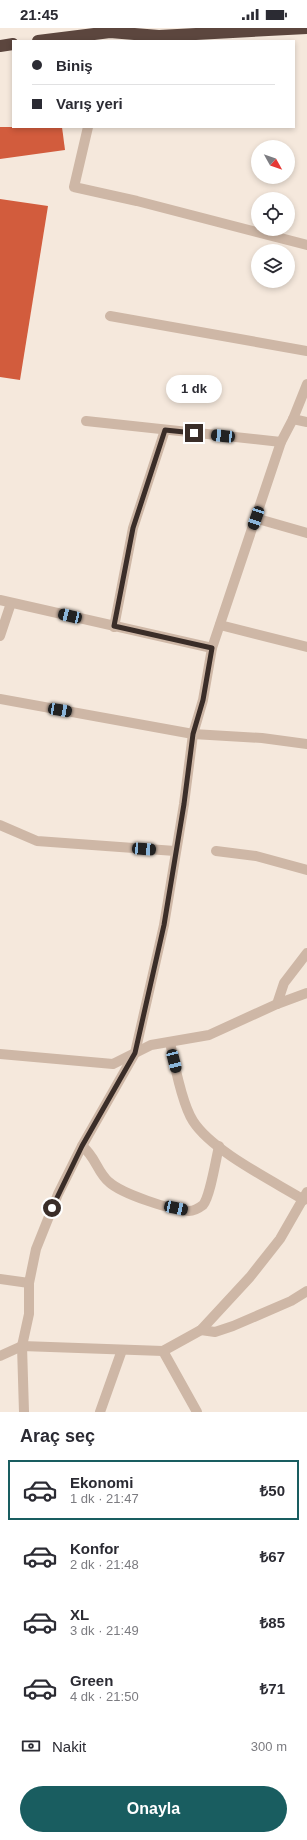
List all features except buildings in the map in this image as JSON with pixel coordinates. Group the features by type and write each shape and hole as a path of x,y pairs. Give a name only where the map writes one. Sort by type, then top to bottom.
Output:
{"highway":[{"path":"52,40 109,36 159,36 307,28"},
{"path":"0,46 12,44"}],"street":[{"path":"88,128 74,187 137,201 307,245"},
{"path":"110,316 307,351"},
{"path":"24,1412 22,1346 29,1314 29,1283 36,1249 58,1194 82,1146 135,1053 164,925 175,851 184,804 193,734 203,700 212,648 281,442 293,419 307,384"},
{"path":"293,419 307,422"},
{"path":"86,421 281,442"},
{"path":"114,626 133,528 165,430"},
{"path":"256,518 307,533"},
{"path":"0,600 212,648"},
{"path":"0,636 11,603"},
{"path":"220,625 307,647"},
{"path":"0,700 193,734 262,738 307,744"},
{"path":"0,825 37,841 175,851"},
{"path":"216,851 256,856 307,870"},
{"path":"277,1004 284,983 307,954"},
{"path":"0,1054 113,1064 151,1045 209,1035 277,1004 307,993"},
{"path":"0,1356 22,1346 163,1351 201,1330 250,1277 280,1238 305,1196 242,1163 219,1146 193,1121 178,1080 170,1042"},
{"path":"82,1146 93,1157 103,1175 117,1188 149,1202 189,1211 199,1208 207,1198 219,1146"},
{"path":"0,1279 29,1283"},
{"path":"201,1330 215,1332 233,1326 291,1301 307,1291"},
{"path":"100,1412 122,1350"},
{"path":"163,1351 197,1412"}],"route":[{"path":"52,1208 82,1146 135,1053 164,925 175,851 184,804 193,734 203,700 212,648 114,626 133,528 165,430 194,433"}]}
